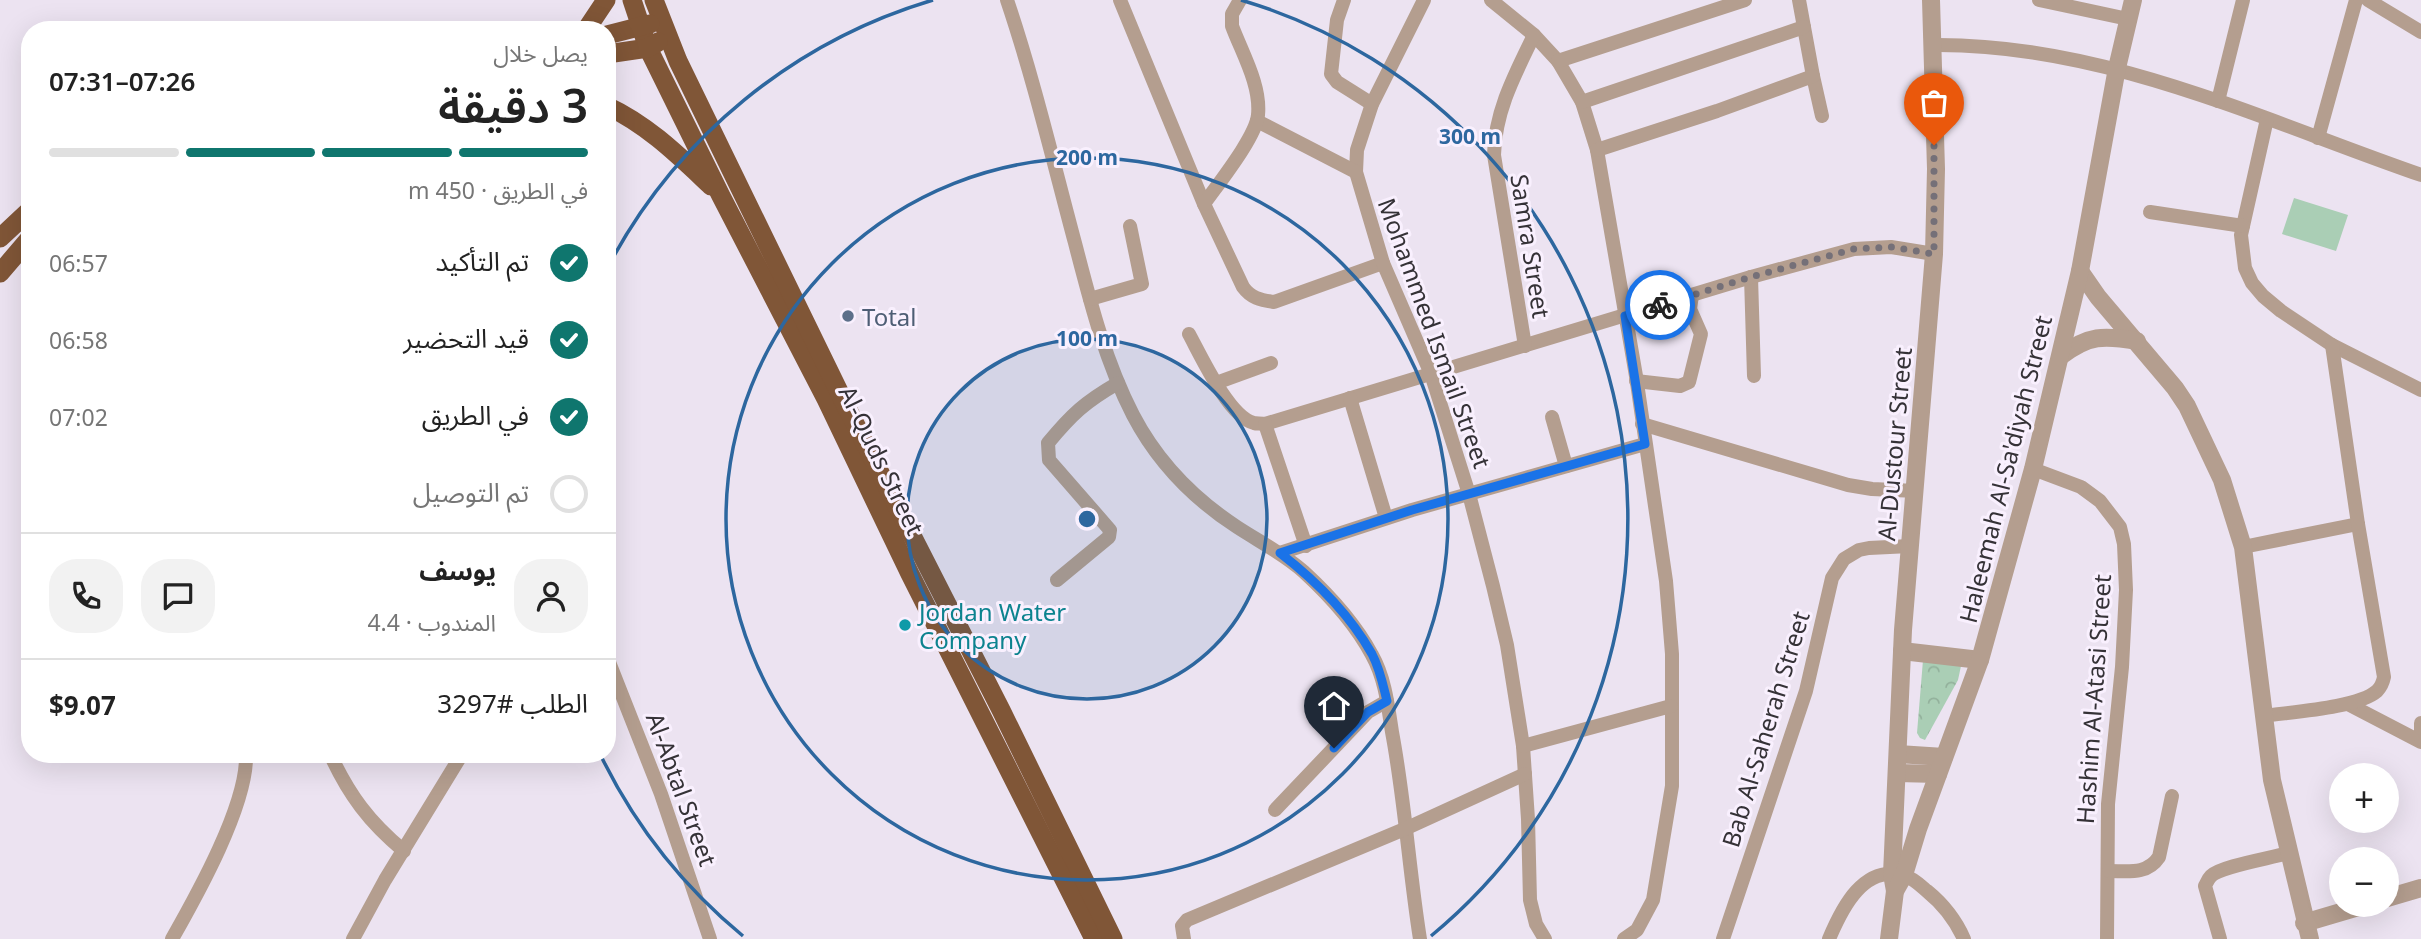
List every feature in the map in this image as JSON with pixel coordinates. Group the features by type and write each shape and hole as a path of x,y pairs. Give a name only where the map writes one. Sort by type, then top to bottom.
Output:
{"highway":[{"path":"592,21 606,0"},
{"name":"Al-Quds Street","path":"632,0 648,48 1094,939"},
{"name":"Al-Quds Street","path":"654,0 678,61 846,406 1001,710 1113,939"},
{"path":"616,32 640,27 665,28"},
{"path":"616,53 648,48 665,28"},
{"path":"616,110 651,133 721,196"},
{"path":"0,238 21,218"},
{"path":"0,273 21,248"}],"street":[{"path":"1007,0 1033,78 1090,299 1118,383 1133,416 1172,472 1199,499 1220,516 1280,553 1325,593 1371,653 1378,667 1401,777 1420,939"},
{"path":"1120,0 1204,204 1243,287 1254,298 1274,302 1383,263"},
{"path":"1204,204 1249,139 1257,121 1257,96 1232,26 1232,14 1226,0"},
{"path":"1232,14 1240,0"},
{"path":"1344,0 1335,30 1331,74 1337,82 1372,104"},
{"name":"Mohammed Ismail Street","path":"1424,0 1372,104 1357,150 1356,172 1383,263 1431,374 1469,494 1507,645 1525,774 1530,900 1536,924 1545,939"},
{"path":"1492,0 1534,35 1558,61 1582,102 1597,150 1666,581 1672,654 1672,786 1660,871 1653,900 1637,930 1624,939"},
{"path":"1558,61 1745,0"},
{"path":"1800,0 1822,116"},
{"name":"Al-Dustour Street","path":"1897,880 1897,763 1902,651 1934,254 1936,169 1931,0"},
{"path":"2039,0 2128,19"},
{"name":"Haleemah Al-Sa'diyah Street","path":"1889,939 1897,880 1980,660 2033,470 2080,271 2117,68 2133,0"},
{"path":"2218,101 2243,0"},
{"path":"2318,138 2356,0"},
{"path":"2368,0 2421,32"},
{"path":"1582,102 1804,27"},
{"name":"Samra Street","path":"1525,346 1494,155 1494,135 1506,95 1534,35"},
{"path":"1933,45 2029,50 2117,68 2218,101 2421,175"},
{"path":"1597,150 1813,76"},
{"path":"2267,119 2243,226 2242,253 2252,283 2281,311 2332,345 2421,390"},
{"path":"1257,121 1356,172"},
{"path":"2150,212 2243,226"},
{"path":"1090,299 1142,284 1130,226"},
{"path":"1189,334 1216,383 1237,412 1254,423 1265,424 1751,277 1854,249 1891,247 1934,254"},
{"path":"2080,271 2098,297 2175,387 2187,406 2222,480 2243,547 2272,780 2307,931 2338,917"},
{"path":"1751,277 1754,376"},
{"path":"1636,381 1680,386 1689,382 1701,334 1690,309 1692,295"},
{"path":"2061,356 2074,346 2101,337 2137,341"},
{"path":"2264,716 2348,704 2375,693 2384,677 2332,345"},
{"path":"1216,383 1271,363"},
{"path":"1057,580 1109,537 1110,530 1049,460 1048,443 1070,416 1088,401 1118,383"},
{"path":"1350,398 1386,518"},
{"path":"1552,416 1566,466"},
{"path":"1265,424 1306,546"},
{"path":"1642,424 1848,485 1916,491"},
{"path":"1280,553 1386,518 1645,444"},
{"name":"Hashim Al-Atasi Street","path":"2033,470 2081,487 2100,501 2120,527 2124,544 2126,590 2122,667 2108,804 2107,939"},
{"path":"2243,547 2358,524"},
{"name":"Bab Al-Saherah Street","path":"1723,939 1806,691 1832,578 1844,559 1859,550 1910,546"},
{"path":"1902,651 1980,660"},
{"name":"Al-Abtal Street","path":"616,679 662,794 710,939"},
{"path":"1275,810 1368,712 1387,701"},
{"path":"2348,704 2421,741 2421,723"},
{"path":"1522,746 1671,706"},
{"path":"1897,763 1944,757"},
{"path":"172,939 191,906 227,829 240,794 245,763"},
{"path":"334,763 341,779 365,813 379,830 404,851"},
{"path":"353,939 457,763"},
{"path":"1897,763 1938,774"},
{"path":"1184,939 1182,926 1187,920 1407,828 1525,774"},
{"path":"2109,871 2140,871 2154,864 2159,857 2172,796"},
{"path":"2220,939 2205,886 2208,879 2227,869 2288,853"},
{"path":"1829,939 1840,912 1864,884 1882,874 1934,897 1951,916 1964,939"},
{"path":"2399,894 2421,888"}],"green space":[{"path":"2294,198 2348,215 2336,251 2282,234"},
{"path":"1923,660 1961,666 1958,680 1925,740 1917,733"}],"way so far":[{"path":"1660,305 1854,249 1891,247 1934,254 1934,145"}],"place":[{"name":"Total","path":"848,316"},
{"name":"Jordan Water Company","path":"905,625"}],"route":[{"path":"1334,748 1368,712 1387,701 1382,681 1371,653 1349,622 1304,572 1280,553 1412,510 1645,444 1625,316 1660,305"}]}
